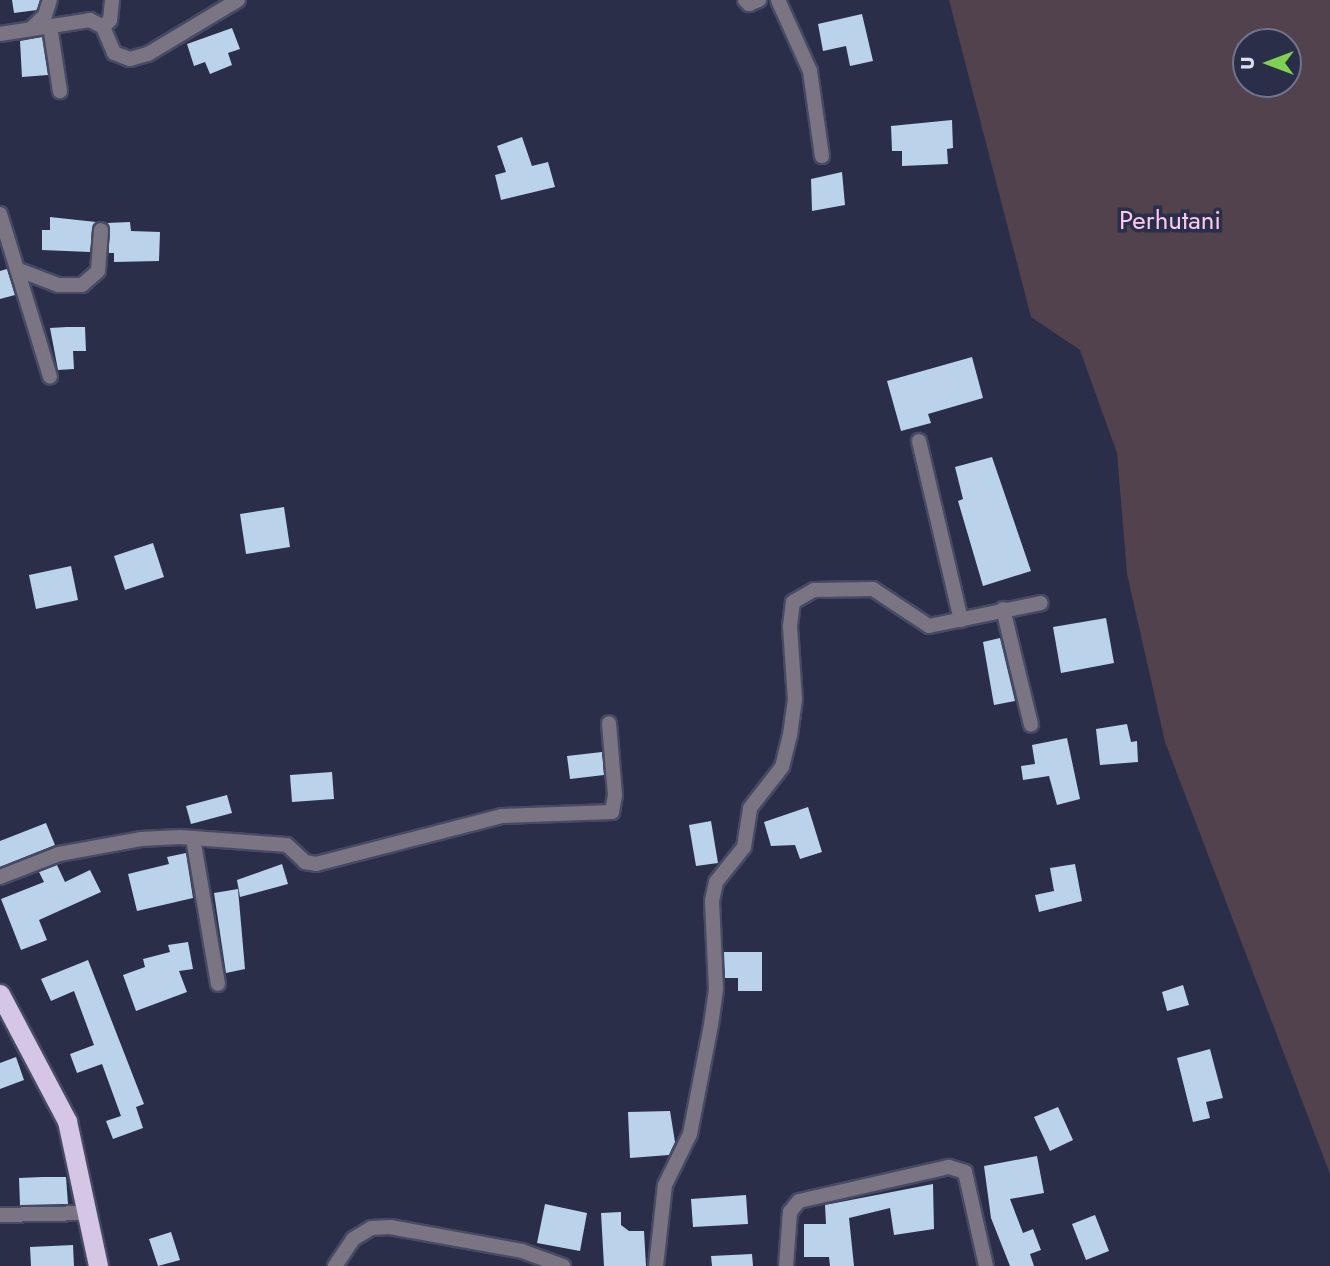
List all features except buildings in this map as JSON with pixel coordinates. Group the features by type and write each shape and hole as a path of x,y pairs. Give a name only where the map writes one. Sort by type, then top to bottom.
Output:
{"highway":[{"path":"0,994 67,1121 89,1213 98,1266"}],"street":[{"path":"31,29 45,15 50,0"},
{"path":"103,27 110,20 112,0"},
{"path":"0,34 90,20 103,27 114,53 141,57 239,0"},
{"path":"745,0 749,4 759,0"},
{"path":"778,0 810,71 822,156"},
{"path":"50,26 60,91"},
{"path":"0,214 50,377"},
{"path":"19,270 58,285 82,285 98,271 101,229"},
{"path":"919,440 961,620"},
{"path":"656,1266 666,1185 690,1134 716,989 712,901 716,882 744,847 750,808 782,767 790,735 795,700 790,626 793,602 814,590 873,589 929,626 1041,603"},
{"path":"1003,609 1031,725"},
{"path":"0,877 76,849 152,838 193,838 287,845 304,862 316,864 502,816 608,813 615,804 609,723"},
{"path":"193,838 218,984"},
{"path":"786,1266 790,1212 799,1201 949,1167 965,1172 986,1266"},
{"path":"0,1215 89,1213"},
{"path":"335,1266 353,1239 371,1228 390,1227 522,1251 563,1266"}],"green space":[{"name":"Perhutani","path":"949,0 1330,0 1330,1174 1165,742 1127,574 1117,453 1080,350 1031,317"}]}
